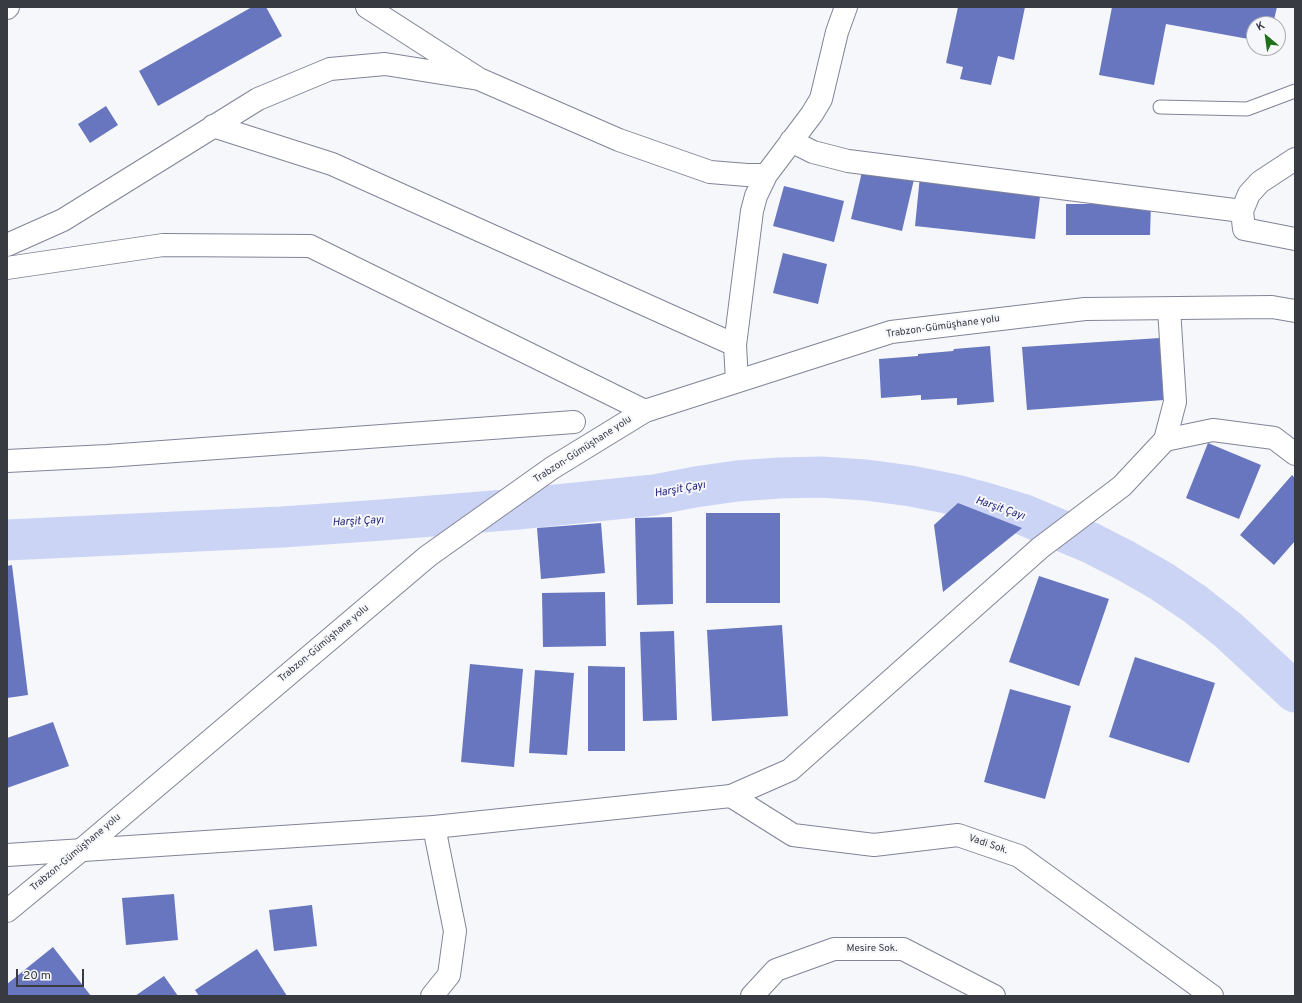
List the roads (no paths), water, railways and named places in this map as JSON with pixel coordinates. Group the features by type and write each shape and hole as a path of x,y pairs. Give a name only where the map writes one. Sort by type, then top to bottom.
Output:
{"street":[{"path":"367,7 479,79 619,140 710,172 747,175 766,174"},
{"path":"737,381 735,345 752,211 756,196 766,174 812,114 821,99 837,32 846,7"},
{"path":"7,245 63,220 258,99 330,68 385,64 479,79"},
{"path":"213,126 332,164 735,345"},
{"path":"791,141 813,152 848,161 1242,210"},
{"path":"1295,160 1260,182 1249,194 1242,210 1244,229 1295,239"},
{"path":"7,268 163,245 310,246 645,411"},
{"name":"Trabzon-Gümüşhane yolu","path":"7,911 428,556 552,468 645,411 891,332 1085,309 1272,307 1295,311"},
{"path":"7,856 434,828 731,796 790,770 1040,548 1122,486 1165,440 1175,402 1169,309"},
{"path":"7,461 107,456 574,422"},
{"path":"1165,440 1213,430 1274,438 1295,454"},
{"name":"Vadi Sok.","path":"731,796 793,835 874,845 958,835 1019,856 1212,996"},
{"path":"432,996 449,975 455,931 434,828"},
{"name":"Mesire Sok.","path":"752,996 776,970 834,949 903,949 994,996"}],"lane":[{"path":"1160,107 1247,109 1295,91"}],"waterway":[{"name":"Harşit Çayı","path":"7,540 282,527 382,520 518,509 654,495 737,481 779,478 821,477 866,480 911,486 956,495 989,504 1022,514 1091,543 1161,581 1195,604 1228,630 1295,692"}]}
